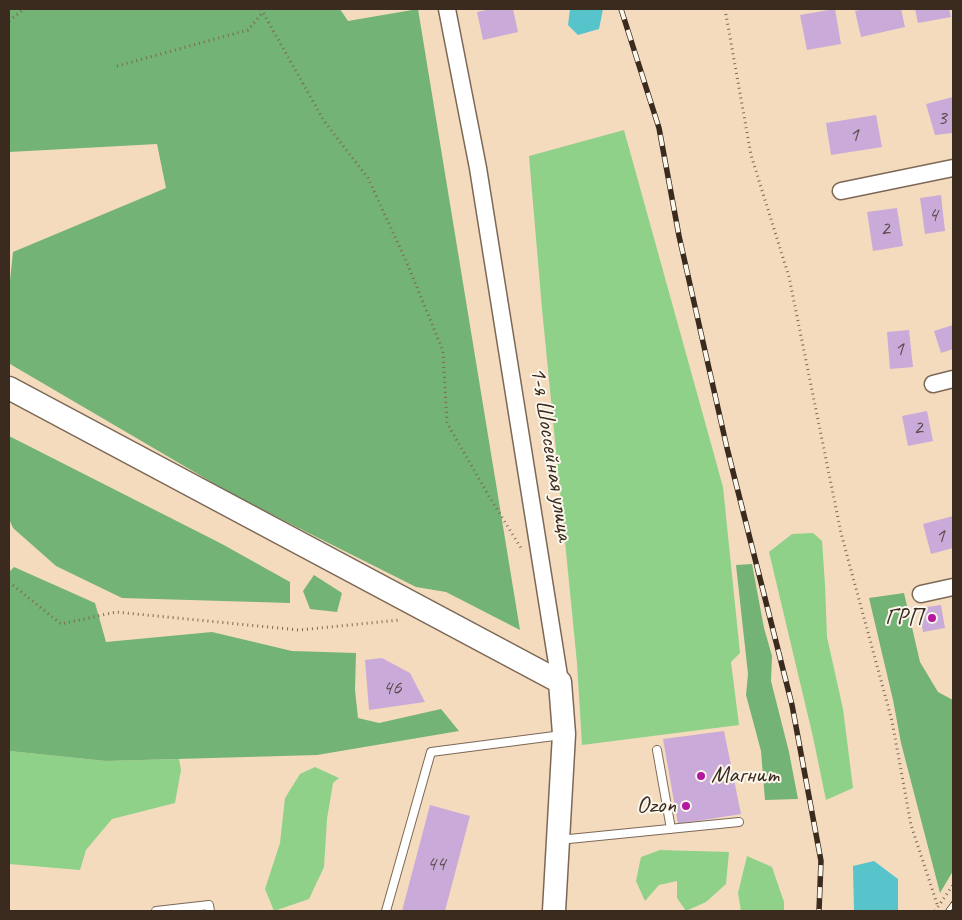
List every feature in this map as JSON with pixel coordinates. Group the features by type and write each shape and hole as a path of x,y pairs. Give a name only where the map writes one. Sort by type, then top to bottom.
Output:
{"street":[{"name":"1-я Шоссейная улица","path":"447,9 478,168 560,682 564,734 554,911"},
{"path":"841,191 953,168"},
{"path":"933,384 953,380"},
{"path":"9,388 560,682"},
{"path":"921,594 953,586"}],"lane":[{"path":"386,911 431,752 564,734"},
{"path":"657,750 671,829"},
{"path":"558,840 739,822"},
{"path":"156,911 209,905 210,911"}],"path":[{"path":"9,21 24,9"},
{"path":"725,9 751,155 788,277 841,533 892,721 911,825 938,907"},
{"path":"117,66 248,30 262,10 324,121 368,178 407,262 443,351 446,423 525,554"},
{"path":"9,582 61,624 116,612 299,630 438,616"},
{"path":"935,911 953,885"}],"green space":[{"path":"9,9 340,9 348,21 418,9 520,630 446,592 416,587 237,497 10,364 9,290 13,252 166,188 157,144 9,152"},
{"path":"624,130 723,487 740,653 731,662 739,725 582,745 577,663 529,156"},
{"path":"9,436 222,544 290,582 290,603 122,598 56,566 13,528 9,519"},
{"path":"813,533 822,541 827,637 843,709 853,788 826,800 769,552 792,534"},
{"path":"752,564 764,628 772,656 771,681 789,752 798,799 765,800 761,751 746,695 748,674 736,565"},
{"path":"14,567 95,603 106,642 212,632 292,651 356,653 355,690 358,718 379,723 441,709 459,731 317,755 106,761 9,751 9,572"},
{"path":"314,575 342,593 337,612 310,609 303,591"},
{"path":"904,593 920,662 938,692 953,700 953,871 940,893 901,743 869,598"},
{"path":"9,751 106,761 179,759 181,770 175,803 112,819 86,850 80,870 9,864"},
{"path":"315,767 339,778 333,783 327,819 324,867 309,899 274,911 265,889 280,843 285,798 300,774"},
{"path":"660,850 729,852 726,884 706,902 686,911 677,898 677,881 659,885 645,901 636,881 641,857"},
{"path":"747,856 772,867 784,902 784,911 741,911 738,893"}],"water":[{"path":"570,9 603,9 599,29 578,35 568,25"},
{"path":"874,861 898,879 898,911 854,911 853,866"}],"building":[{"path":"491,9 513,9 518,32 483,40 477,12"},
{"path":"835,9 841,44 807,50 800,15"},
{"path":"864,9 901,9 905,27 861,37 855,11"},
{"path":"915,9 949,9 951,17 918,23"},
{"path":"953,97 953,133 935,135 926,104"},
{"path":"876,115 882,147 831,155 826,123"},
{"path":"941,195 945,231 925,234 920,198"},
{"path":"897,208 903,246 873,251 867,212"},
{"path":"953,325 953,349 941,353 934,331"},
{"path":"909,330 913,367 890,369 887,332"},
{"path":"927,411 933,441 908,446 902,416"},
{"path":"953,516 953,548 931,554 923,524"},
{"name":"ГРП","path":"941,605 945,628 923,632 919,608"},
{"path":"382,658 410,673 425,702 369,710 365,660"},
{"name":"Магнит","path":"724,731 741,814 678,824 663,739"},
{"path":"430,805 470,816 445,911 402,911"}],"railway":[{"path":"621,9 659,128 679,236 727,448 792,705 821,861 819,911"},
{"path":"948,911 953,904"}],"place":[{"name":"ГРП","path":"932,618"},
{"name":"Магнит","path":"701,776"},
{"name":"Ozon","path":"686,806"}]}
